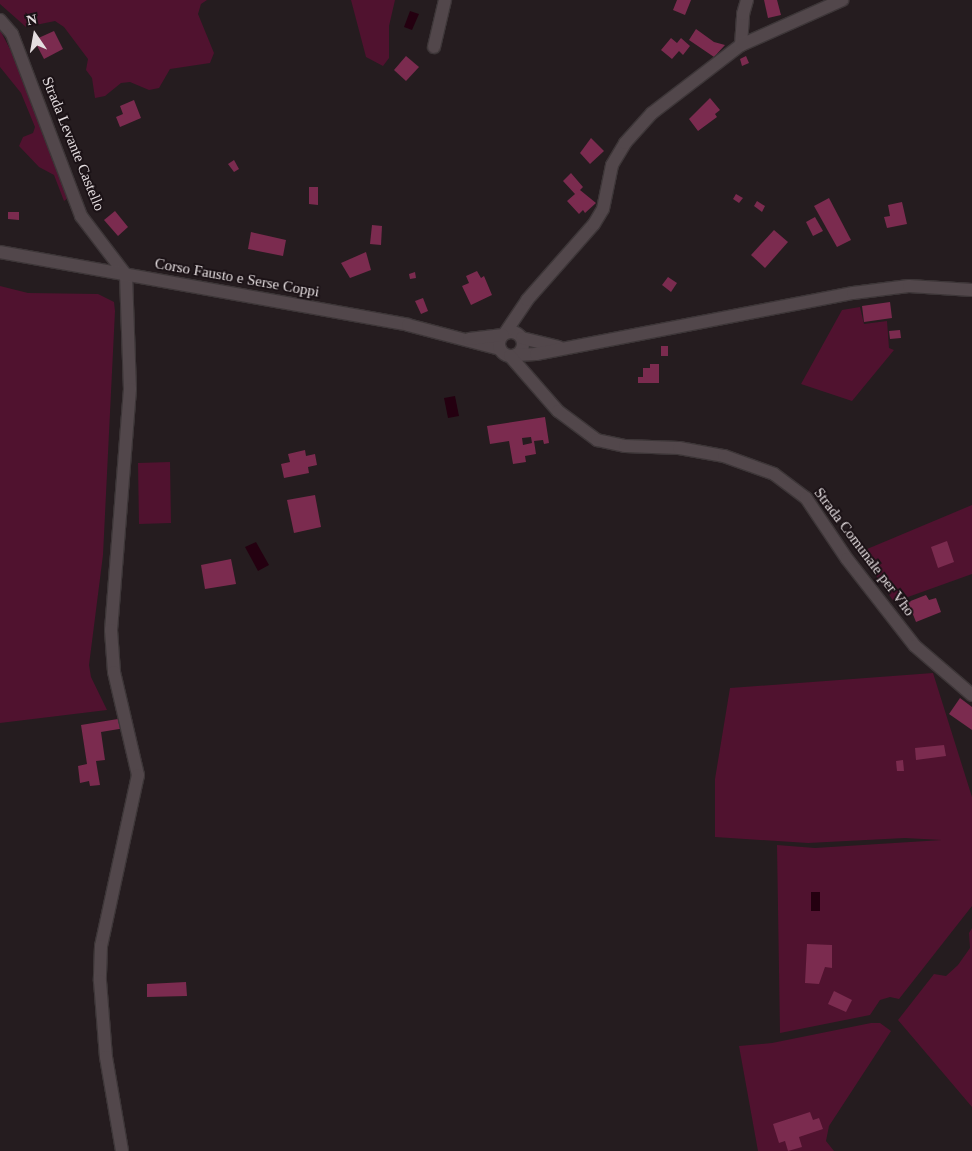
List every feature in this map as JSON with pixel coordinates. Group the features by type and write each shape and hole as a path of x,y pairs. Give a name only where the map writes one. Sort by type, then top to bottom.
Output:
{"street":[{"path":"434,47 445,0"},
{"path":"742,45 743,14 747,0"},
{"path":"509,353 504,334 519,311 594,224 603,208 612,165 625,143 652,113 742,45 842,0"},
{"name":"Strada Levante Castello","path":"0,20 12,34 81,216 126,275"},
{"name":"Corso Fausto e Serse Coppi","path":"0,252 408,325 469,339"},
{"path":"122,1151 106,1057 100,982 101,946 138,775 114,672 111,630 130,389 126,275"},
{"path":"469,339 509,353 569,348 853,293 909,286 972,290"},
{"path":"509,353 521,351 522,338 519,311"},
{"path":"469,339 517,332 522,338 569,348"},
{"name":"Strada Comunale per Vho","path":"509,353 558,411 597,440 724,456 774,474 806,498 847,559 915,646 972,695"}],"shaded area":[{"path":"0,0 207,0 201,4 198,14 214,53 210,63 170,69 159,88 149,90 130,82 121,83 105,96 95,98 92,78 86,70 88,59 64,27 55,21 26,27 0,4"},
{"path":"351,0 395,0 389,26 389,58 383,66 366,57"},
{"path":"410,11 419,14 412,30 404,27"},
{"path":"0,30 21,70 68,198 64,201 54,175 39,167 19,146 23,137 33,133 35,127 21,93 0,67"},
{"path":"0,286 28,293 98,294 114,302 103,555 89,665 91,677 107,710 0,723"},
{"path":"860,307 864,324 887,321 889,348 894,350 852,401 801,384 842,310"},
{"path":"455,396 459,416 448,418 444,398"},
{"path":"170,462 171,523 139,524 138,463"},
{"path":"972,505 972,574 894,602 860,552"},
{"path":"256,542 269,565 258,571 245,547"},
{"path":"933,673 972,797 972,906 899,999 890,997 880,1000 870,1015 780,1033 777,845 815,848 942,840 905,838 808,843 715,837 715,779 730,688"},
{"path":"811,892 820,892 820,911 811,911"},
{"path":"972,928 972,1107 898,1020 934,974 946,976 958,965 970,948 969,933"},
{"path":"871,1023 880,1023 891,1031 829,1126 826,1141 834,1151 758,1151 739,1046 772,1043"}],"building":[{"path":"677,0 691,0 685,15 673,10"},
{"path":"764,0 777,0 781,15 768,18"},
{"path":"696,29 714,42 725,45 714,57 689,40"},
{"path":"54,31 63,49 44,59 34,40"},
{"path":"671,38 677,43 681,38 690,46 683,55 679,51 672,59 661,50"},
{"path":"406,56 419,67 406,81 394,70"},
{"path":"746,56 749,63 742,66 740,59"},
{"path":"710,98 720,110 715,114 717,117 698,131 689,119"},
{"path":"134,100 141,118 120,127 116,117 123,114 120,106"},
{"path":"591,138 604,151 590,164 580,153"},
{"path":"234,160 239,169 234,172 228,164"},
{"path":"571,173 583,187 580,190 596,203 585,213 583,210 579,214 567,201 575,194 563,181"},
{"path":"309,187 318,187 318,205 309,204"},
{"path":"736,194 743,198 739,203 733,199"},
{"path":"829,198 851,240 837,247 814,206"},
{"path":"757,201 765,206 762,212 754,206"},
{"path":"902,202 907,224 887,228 884,217 890,216 888,205"},
{"path":"115,211 128,227 118,236 104,220"},
{"path":"8,212 19,212 19,220 8,219"},
{"path":"815,217 823,231 813,236 806,222"},
{"path":"372,225 382,226 381,245 370,244"},
{"path":"774,230 788,242 765,268 751,255"},
{"path":"251,232 286,240 283,256 248,249"},
{"path":"366,252 371,270 350,278 341,263"},
{"path":"477,271 481,278 484,276 492,295 471,305 462,286 469,283 466,276"},
{"path":"415,272 416,278 410,279 409,274"},
{"path":"668,277 677,283 671,292 662,285"},
{"path":"423,298 428,311 421,314 415,301"},
{"path":"890,302 892,318 864,322 862,306"},
{"path":"900,330 901,338 890,339 889,331"},
{"path":"661,346 668,346 668,356 661,356"},
{"path":"650,364 659,364 659,383 638,383 638,377 643,377 643,368 650,368"},
{"path":"545,417 549,443 544,444 543,440 534,441 536,454 525,456 526,462 513,464 509,441 490,444 487,426","holes":["531,437 532,443 523,445 522,438"]},
{"path":"305,450 306,456 315,454 317,465 308,467 309,473 284,478 281,464 290,462 288,454"},
{"path":"315,495 321,527 294,533 287,500"},
{"path":"947,541 954,562 938,568 931,547"},
{"path":"231,559 236,584 205,589 201,565"},
{"path":"926,595 929,600 936,598 941,612 916,622 908,602"},
{"path":"960,698 972,707 972,730 949,714"},
{"path":"124,718 125,728 101,732 105,760 96,761 100,785 90,786 89,781 80,783 78,766 87,764 81,725"},
{"path":"944,745 946,756 916,760 915,748"},
{"path":"903,760 904,771 897,771 896,761"},
{"path":"807,944 832,945 832,968 825,967 819,984 805,983"},
{"path":"186,982 187,996 147,997 147,984"},
{"path":"834,991 852,1000 846,1012 828,1004"},
{"path":"810,1112 813,1120 819,1118 823,1129 799,1137 802,1147 788,1151 785,1141 779,1143 773,1124"}]}
